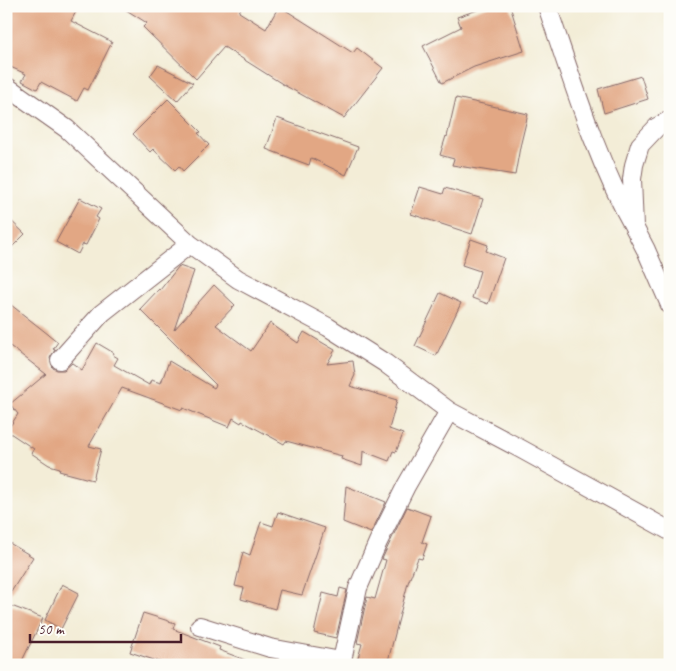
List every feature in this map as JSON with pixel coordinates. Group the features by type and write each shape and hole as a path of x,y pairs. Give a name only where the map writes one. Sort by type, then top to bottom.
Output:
{"street":[{"path":"547,6 583,110 615,194 646,250 670,305"},
{"path":"6,86 67,129 115,176 190,244 238,279 328,327 385,363 449,411 670,531"},
{"path":"634,226 632,179 640,145 657,127 670,120"},
{"path":"60,360 102,313 190,244"},
{"path":"200,626 270,648 341,663 358,588 406,486 449,411"}],"building":[{"path":"11,6 79,6 71,21 112,42 88,90 84,88 77,101 41,82 37,89 22,81 26,74 6,65 6,17"},
{"path":"120,6 242,6 239,12 266,29 279,6 353,53 357,48 383,68 344,118 284,85 224,47 196,79 143,27 147,23"},
{"path":"489,6 510,6 524,51 474,67 442,83 423,46 461,27 457,17"},
{"path":"158,65 193,83 177,101 150,76"},
{"path":"641,76 648,99 604,113 598,89"},
{"path":"456,98 528,114 515,175 452,165 454,159 440,155 447,137"},
{"path":"168,99 201,132 198,133 209,145 183,171 179,166 175,170 153,149 150,152 133,134"},
{"path":"277,118 358,147 346,175 311,158 309,165 266,149"},
{"path":"420,187 443,194 445,188 483,199 472,234 411,214"},
{"path":"80,198 101,209 96,217 99,219 86,245 83,244 78,254 56,242"},
{"path":"6,216 25,234 6,253"},
{"path":"471,239 488,245 486,251 504,258 488,304 472,298 480,271 462,265"},
{"path":"179,266 194,271 174,330 214,285 235,305 216,325 251,351 270,323 298,343 304,332 335,350 327,364 353,361 355,375 350,386 397,400 389,429 403,434 396,452 393,451 389,461 363,451 362,466 341,459 342,456 286,441 284,444 233,418 229,427 183,408 182,410 122,388 89,446 101,449 93,480 59,471 60,468 49,465 31,453 34,449 7,431 18,414 10,404 46,374 6,343 6,301 58,342 50,358 53,368 57,370 64,370 72,363 82,370 97,343 114,353 113,355 118,358 114,365 149,385 151,380 161,383 169,361 214,388 216,385 140,309 160,290"},
{"path":"440,293 461,303 436,356 415,346"},
{"path":"346,486 386,502 371,533 343,522"},
{"path":"407,507 431,516 422,542 427,544 422,559 418,558 408,583 387,665 356,665 362,644 357,643 367,597 375,599 386,560 382,559"},
{"path":"278,512 325,528 302,595 280,590 275,609 241,599 244,588 235,586 243,552 250,555 261,522 273,526"},
{"path":"6,541 33,557 6,600"},
{"path":"62,584 79,593 61,629 45,620"},
{"path":"340,588 347,590 336,638 314,633 323,593 338,597"},
{"path":"6,604 43,618 20,665 6,659"},
{"path":"143,613 175,623 173,629 220,647 219,650 253,663 253,665 169,665 130,652"}]}
